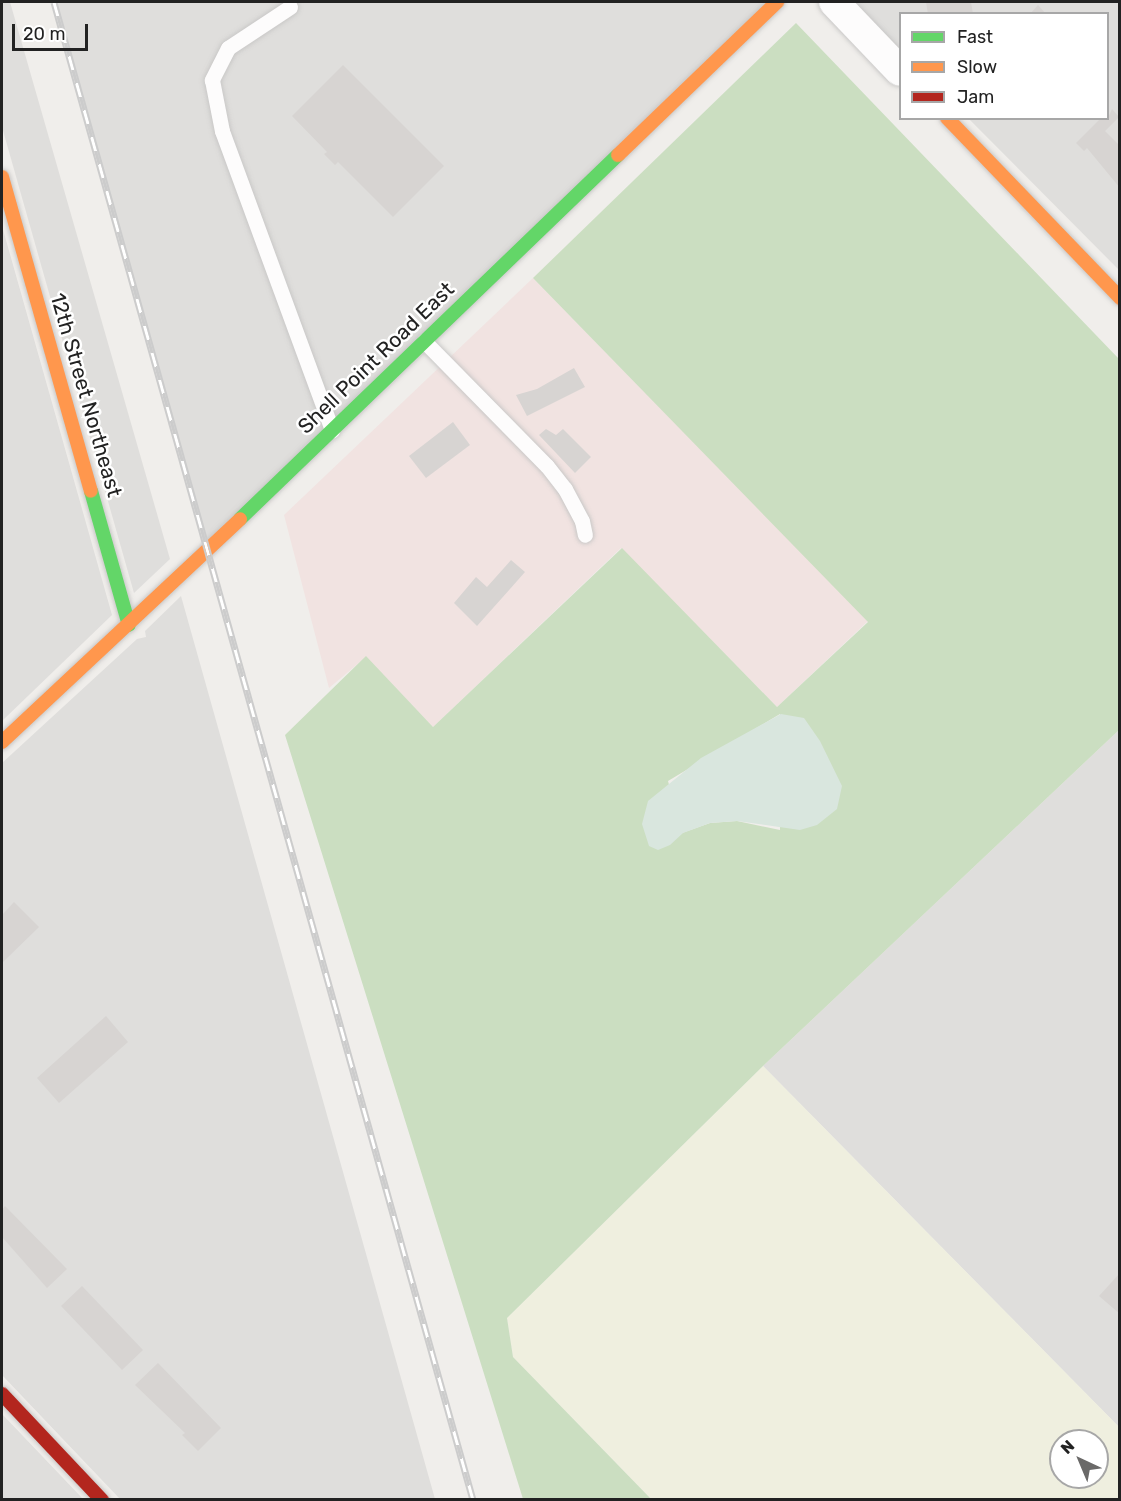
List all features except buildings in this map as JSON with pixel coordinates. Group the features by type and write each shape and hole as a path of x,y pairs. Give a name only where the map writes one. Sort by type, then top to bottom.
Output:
{"street":[{"name":"Shell Point Road East","path":"2,742 129,625 777,2"},
{"path":"834,2 899,70"},
{"path":"948,120 1119,298"},
{"name":"12th Street Northeast","path":"2,177 129,625"},
{"path":"2,1394 102,1500"}],"lane":[{"path":"290,7 228,48 212,80 222,131 332,430"},
{"path":"424,341 547,466 565,489 582,521 585,535"}],"shaded area":[{"path":"2,2 10,2 170,559 134,593 2,127"},
{"path":"55,2 783,2 208,550"},
{"path":"853,2 1119,2 1119,270 970,120 1109,120 1109,12 899,12 899,48"},
{"path":"2,226 112,615 2,721"},
{"path":"533,278 868,621 777,707 621,548 433,727 366,657 329,688 284,515"},
{"path":"181,596 435,1499 120,1499 2,1375 2,763 137,639 146,637 145,631"},
{"path":"781,714 804,718 820,741 842,786 837,809 817,825 800,830 737,821 710,823 683,833 670,845 658,850 649,846 642,824 648,801 701,758"},
{"path":"1119,730 1119,1427 763,1066"},
{"path":"2,1414 83,1499 2,1499"}],"green space":[{"path":"796,23 1119,359 1119,730 763,1066 507,1318 513,1357 651,1499 523,1499 285,735 366,656 433,727 622,548 777,707 868,622 533,278","holes":["780,714 780,830 737,821 710,823 682,833 668,781"]},
{"path":"763,1066 1119,1427 1119,1499 651,1499 513,1357 507,1318"}],"railway":[{"path":"54,2 473,1500"}],"traffic: fast":[{"path":"240,519 618,155"},
{"path":"91,491 129,625"}],"traffic: slow":[{"path":"618,155 777,2"},
{"path":"949,120 1120,298"},
{"path":"2,177 91,491"},
{"path":"2,742 240,519"}],"traffic: jam":[{"path":"2,1394 102,1500"}]}
